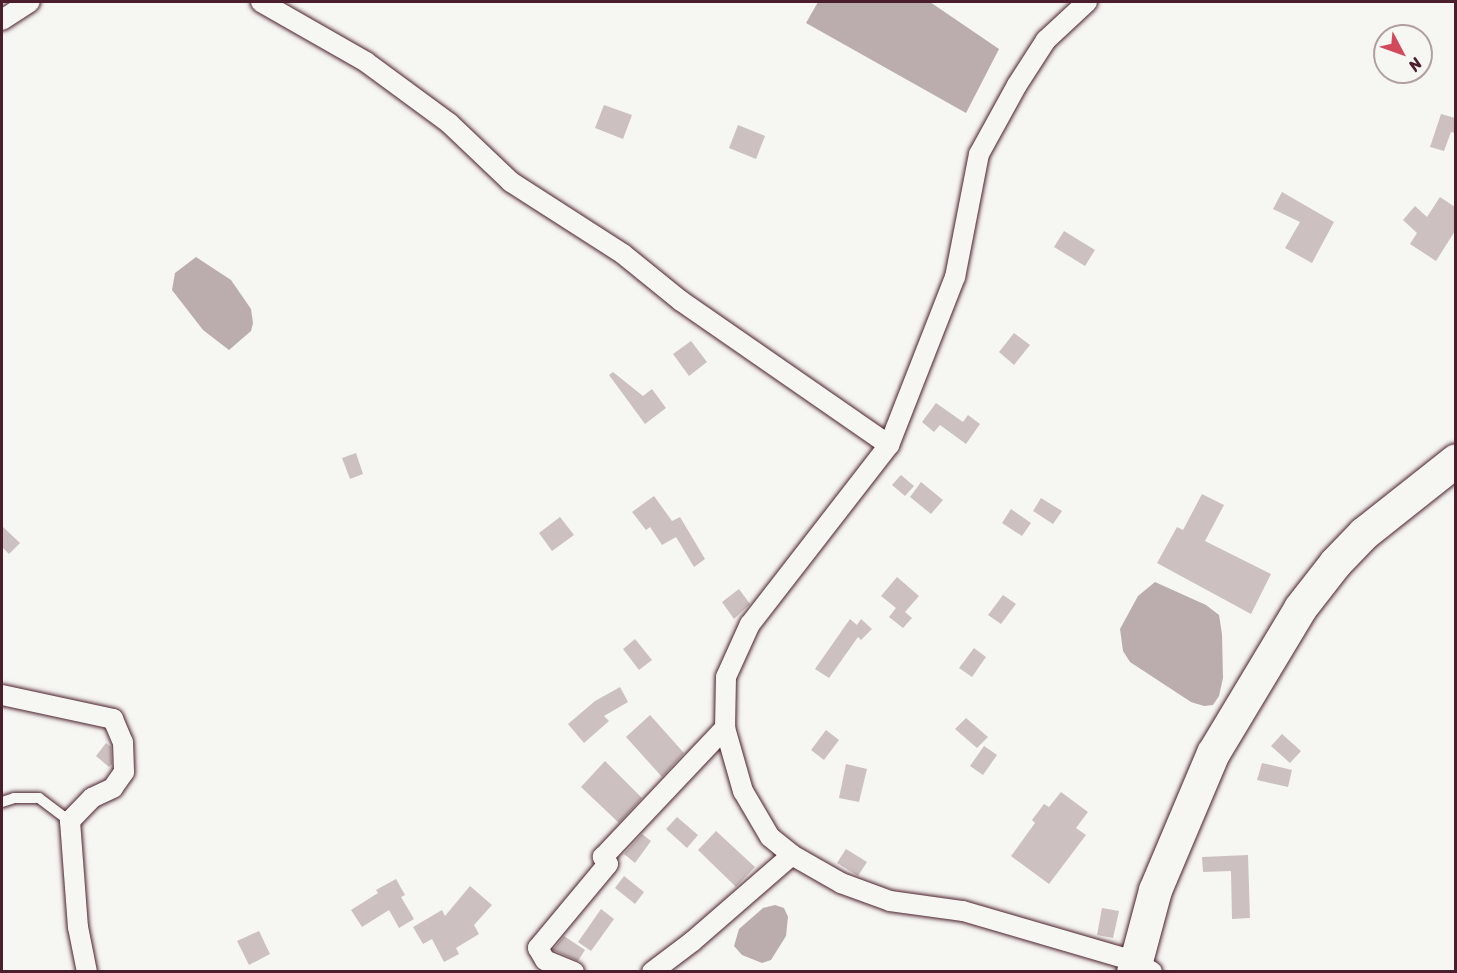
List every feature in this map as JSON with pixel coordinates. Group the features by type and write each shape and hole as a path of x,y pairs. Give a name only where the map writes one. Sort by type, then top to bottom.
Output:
{"highway":[{"path":"1140,968 1155,890 1213,753 1300,608 1335,563 1364,533 1455,460"}],"street":[{"path":"2,20 30,2"},
{"path":"261,2 366,62 449,123 511,182 623,254 681,301 889,445"},
{"path":"1087,2 1046,40 1017,85 979,154 955,277 889,445 750,624 726,677 725,728 743,791 770,837 792,855 841,883 890,901 963,912 1140,968"},
{"path":"2,695 113,719 123,742 124,772 113,788 92,798 70,821 78,927 87,972"},
{"path":"574,972 545,960 538,948 608,864 603,856 725,728"},
{"path":"652,972 693,941 792,855"}],"lane":[{"path":"2,802 14,798 39,798 70,821"}],"shaded area":[{"path":"818,2 930,2 999,49 966,113 806,23"},
{"path":"196,257 231,280 251,309 253,323 251,331 229,350 203,330 172,290 175,273"},
{"path":"1155,582 1206,605 1219,615 1223,678 1219,696 1213,705 1204,706 1191,702 1130,662 1123,651 1120,629 1138,596"},
{"path":"775,905 784,908 788,917 786,936 771,960 762,963 742,955 734,946 739,929 763,908"}],"building":[{"path":"604,105 632,115 623,139 595,128"},
{"path":"1441,114 1455,118 1455,133 1451,132 1444,151 1430,147"},
{"path":"738,125 765,136 756,159 729,148"},
{"path":"1282,192 1334,222 1312,263 1285,248 1300,222 1273,209"},
{"path":"1440,197 1455,207 1455,231 1436,261 1410,244 1417,233 1403,220 1415,206 1427,217"},
{"path":"1064,231 1095,250 1085,266 1054,247"},
{"path":"1014,333 1030,345 1014,365 999,352"},
{"path":"691,341 707,362 689,376 673,354"},
{"path":"613,372 643,396 652,389 666,408 645,424 609,375"},
{"path":"936,403 963,422 968,415 980,424 966,444 940,425 934,432 922,422"},
{"path":"356,453 363,474 350,479 342,458"},
{"path":"901,475 914,486 905,496 892,485"},
{"path":"921,482 943,500 931,514 910,497"},
{"path":"1202,494 1224,505 1205,541 1271,574 1251,614 1157,563 1177,527 1183,530"},
{"path":"654,496 672,521 680,517 705,559 694,567 676,537 662,545 650,527 646,530 632,512"},
{"path":"1041,498 1062,511 1053,524 1033,511"},
{"path":"1011,509 1031,523 1022,536 1002,523"},
{"path":"560,517 574,535 552,551 539,533"},
{"path":"2,526 20,543 9,554 2,547"},
{"path":"897,577 919,596 905,612 912,618 903,628 889,617 896,608 881,596"},
{"path":"739,589 750,604 734,619 722,602"},
{"path":"1003,595 1016,604 1001,624 988,615"},
{"path":"850,619 857,625 861,619 872,629 861,640 858,637 829,678 815,669"},
{"path":"635,639 652,660 639,670 623,649"},
{"path":"974,648 986,657 972,677 959,668"},
{"path":"620,687 628,702 604,716 609,721 584,743 568,724 595,701"},
{"path":"650,715 684,753 662,777 626,737"},
{"path":"966,718 988,737 977,748 955,729"},
{"path":"826,730 839,740 824,760 811,750"},
{"path":"1282,734 1301,751 1290,763 1271,746"},
{"path":"106,743 111,747 112,764 109,767 96,756"},
{"path":"984,746 997,755 983,775 970,766"},
{"path":"605,761 642,798 619,823 581,787"},
{"path":"1262,763 1292,770 1288,787 1257,780"},
{"path":"846,764 867,769 859,802 839,798"},
{"path":"1061,792 1088,812 1076,828 1086,835 1049,884 1011,856 1035,823 1032,820 1044,804 1049,807"},
{"path":"677,817 698,835 687,848 666,829"},
{"path":"716,831 755,867 736,887 698,850"},
{"path":"642,834 651,841 635,863 624,854"},
{"path":"846,849 867,862 858,876 837,863"},
{"path":"1248,855 1250,918 1232,919 1231,871 1203,872 1202,857"},
{"path":"624,876 644,892 635,904 615,888"},
{"path":"396,879 405,895 401,897 414,919 399,928 389,910 362,927 351,910 378,893 376,890"},
{"path":"470,886 492,905 474,925 479,934 456,948 459,954 444,962 432,939 423,944 413,927 442,910 445,916"},
{"path":"1102,908 1119,911 1113,938 1097,935"},
{"path":"601,909 614,919 591,951 578,942"},
{"path":"259,931 270,954 249,965 237,941"},
{"path":"564,936 585,950 578,961 553,950"}]}
